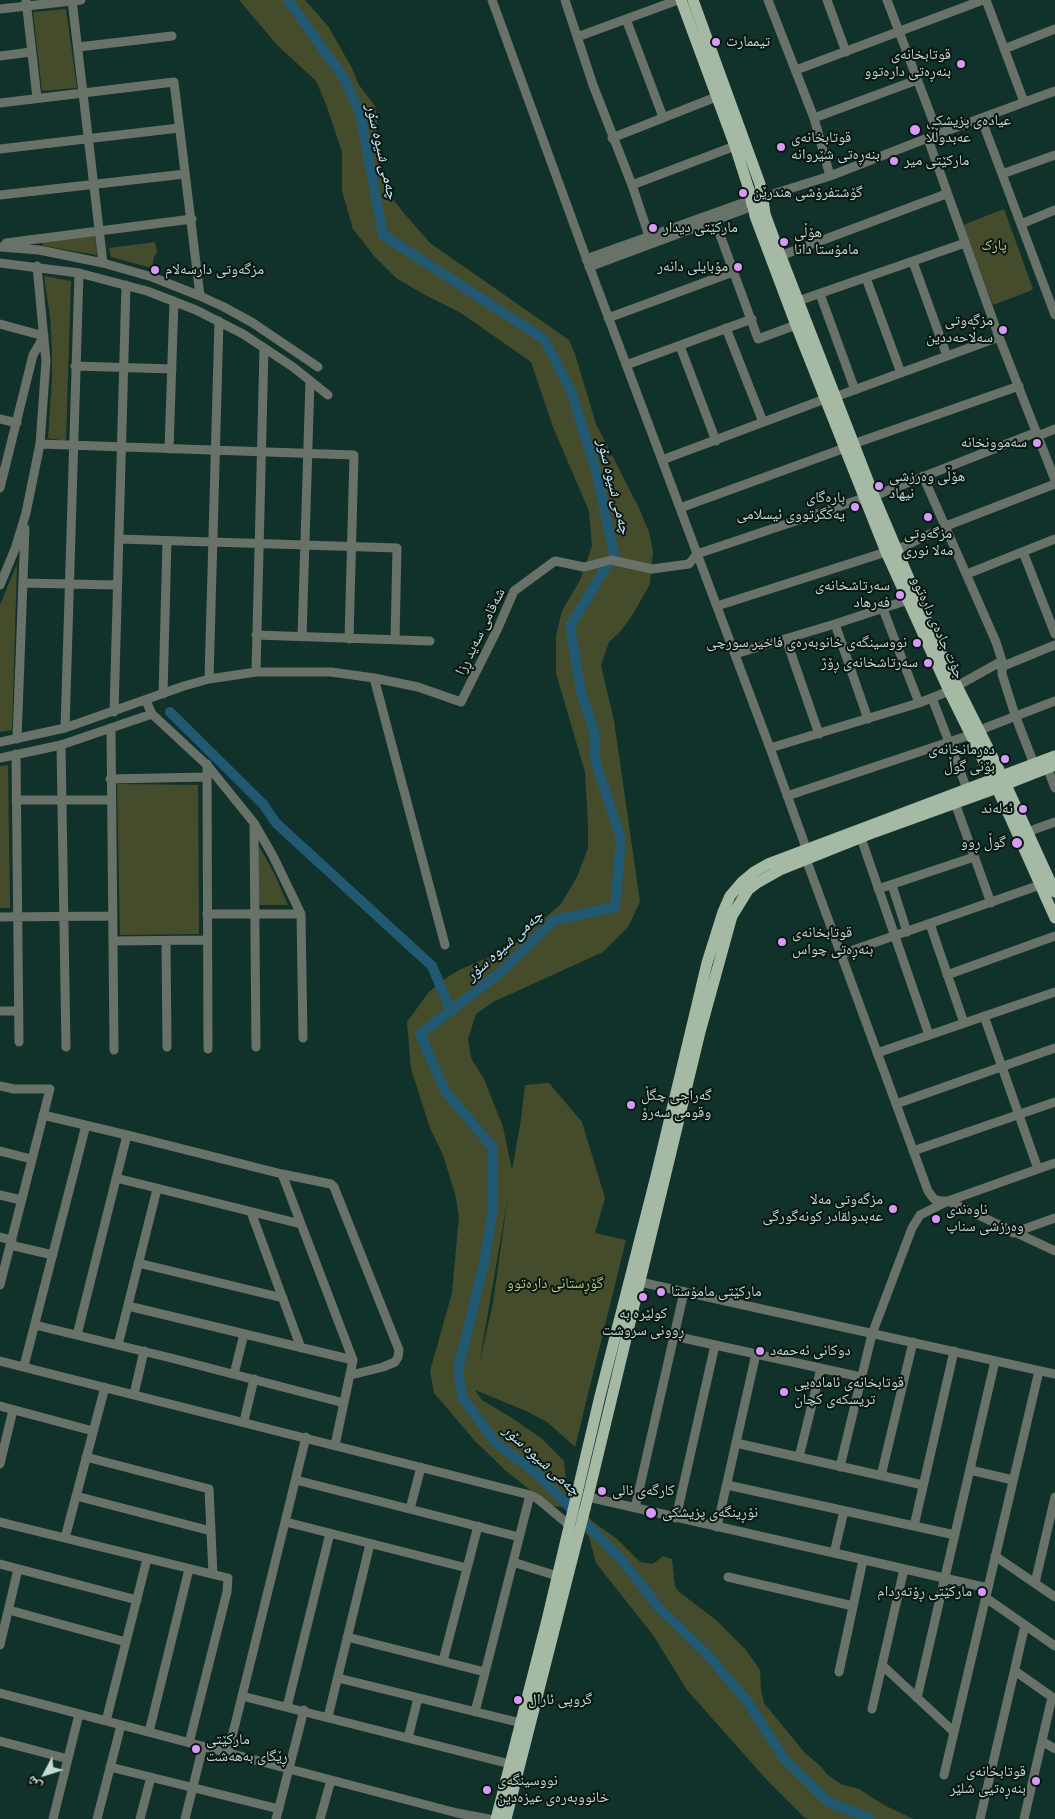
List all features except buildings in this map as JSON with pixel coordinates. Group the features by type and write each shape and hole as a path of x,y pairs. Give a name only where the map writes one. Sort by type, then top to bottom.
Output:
{"main road":[{"path":"679,0 757,201"},
{"path":"693,0 760,184 757,201"},
{"name":"جۆت جادەی دارەتوو","path":"757,201 765,214 798,301 830,398 869,497 892,551 926,619 953,688"},
{"name":"جۆت جادەی دارەتوو","path":"757,201 755,216 796,325 830,398"},
{"name":"جۆت جادەی دارەتوو","path":"892,551 908,600 1055,892"},
{"path":"806,854 861,838 955,803 1034,764 1055,756"},
{"path":"496,1819 576,1495 663,1165 732,916 748,890 806,854 967,789 999,782 1051,766"},
{"name":"جۆت جادەی دارەتوو","path":"999,782 1027,832 1048,881 1055,918"},
{"path":"506,1819 640,1282 663,1165"}],"street":[{"path":"0,9 26,3 75,0 78,47 102,263"},
{"path":"492,0 587,263 770,748 806,854 928,1191 931,1196 941,1202 948,1201 1055,1251"},
{"path":"565,0 612,138 632,185 649,236"},
{"path":"577,38 679,0"},
{"path":"768,0 814,118 830,176"},
{"path":"827,0 846,52"},
{"path":"887,0 938,134"},
{"path":"796,70 987,1 1024,102"},
{"path":"26,3 37,98"},
{"path":"626,19 663,117"},
{"path":"1004,48 1055,30"},
{"path":"78,47 172,36"},
{"path":"0,56 31,52"},
{"path":"814,118 917,80"},
{"path":"0,103 174,82 200,296"},
{"path":"587,263 715,221 776,193 830,176 1055,91"},
{"path":"612,138 716,96"},
{"path":"980,118 1055,316"},
{"path":"0,149 179,128"},
{"path":"928,139 946,194 999,337 1055,480"},
{"path":"632,185 735,146"},
{"path":"1002,174 1055,155"},
{"path":"0,195 185,174"},
{"path":"780,256 946,194"},
{"path":"587,263 649,236 757,201"},
{"path":"1021,224 1055,210"},
{"path":"0,245 99,230 192,219"},
{"path":"715,221 758,339 796,325"},
{"path":"798,301 965,243"},
{"path":"0,245 39,250 102,263 152,277 200,296 253,323 318,367"},
{"path":"913,262 947,356"},
{"path":"0,263 79,272 147,291 174,301 243,334 293,367 328,395"},
{"path":"0,585 15,549 26,513 40,444 46,361 37,266"},
{"path":"65,728 79,272"},
{"path":"608,318 734,272"},
{"path":"147,291 152,277"},
{"path":"866,278 901,373"},
{"path":"114,712 126,285"},
{"path":"820,294 855,390"},
{"path":"169,448 174,301"},
{"path":"626,364 752,319"},
{"path":"209,679 220,322"},
{"path":"0,324 44,336 33,355 0,488"},
{"path":"726,328 763,422"},
{"path":"662,460 999,337"},
{"path":"680,346 716,441"},
{"path":"256,672 264,348"},
{"path":"293,367 299,355"},
{"path":"75,366 172,369"},
{"path":"302,637 310,381"},
{"path":"680,508 1019,386"},
{"path":"0,419 17,423"},
{"name":"شەقامی سەید ڕزا","path":"374,678 418,687 461,702 498,628 514,591 555,561 584,567 611,560 652,569 689,564 697,554 869,497 1055,429"},
{"path":"40,444 354,455 349,639"},
{"path":"924,476 996,642 1015,715 1034,764"},
{"path":"717,606 892,551 946,526 1055,484"},
{"path":"17,739 26,513"},
{"path":"119,539 398,548 395,640"},
{"path":"967,574 1055,540"},
{"path":"163,694 167,541"},
{"path":"1023,552 1055,634"},
{"path":"23,583 117,586"},
{"path":"734,654 908,600"},
{"path":"883,609 919,703"},
{"path":"835,624 868,719"},
{"path":"256,635 430,641"},
{"path":"786,638 820,734"},
{"path":"770,748 919,703 1001,664 1055,645"},
{"path":"0,742 65,728 209,679 256,672 331,672 374,678 445,945"},
{"path":"932,698 967,789"},
{"path":"787,796 975,733 1055,700"},
{"path":"146,701 152,714 207,764 254,823 273,856 301,914 303,1038"},
{"path":"0,758 61,744 152,714"},
{"path":"111,729 110,800 114,1050"},
{"path":"61,744 66,1047"},
{"path":"16,754 19,1042"},
{"path":"207,764 208,1049"},
{"path":"1051,766 1055,788"},
{"path":"110,779 207,777"},
{"path":"16,800 110,800"},
{"path":"955,803 991,903"},
{"path":"1027,832 1055,822"},
{"path":"254,823 256,1047"},
{"path":"861,838 929,1035"},
{"path":"878,889 974,857"},
{"path":"842,954 991,903 1048,881"},
{"path":"892,885 907,932"},
{"path":"207,914 301,914"},
{"path":"0,917 112,916"},
{"path":"930,924 964,1023"},
{"path":"947,975 1055,936"},
{"path":"113,941 207,940"},
{"path":"166,941 167,1047"},
{"path":"878,1054 1055,992"},
{"path":"0,1011 19,1011"},
{"path":"984,1016 1038,1169"},
{"path":"896,1104 1055,1048"},
{"path":"0,1086 14,1089 50,1089 1,1282"},
{"path":"914,1151 1055,1102"},
{"path":"43,1115 128,1134 282,1174 328,1183 334,1187 399,1350 395,1362 350,1375"},
{"path":"24,1366 86,1125"},
{"path":"76,1335 128,1134"},
{"path":"0,1151 31,1160"},
{"path":"840,1466 872,1334 912,1228 920,1215 948,1201 1055,1163"},
{"path":"282,1174 353,1360 335,1445"},
{"path":"116,1178 301,1224"},
{"path":"118,1345 157,1189"},
{"path":"0,1195 21,1200"},
{"path":"251,1212 301,1348"},
{"path":"1013,1233 1055,1218"},
{"path":"0,1237 11,1243 53,1255"},
{"path":"138,1263 283,1298"},
{"path":"640,1282 1055,1374"},
{"path":"635,1508 684,1292"},
{"path":"128,1306 353,1360"},
{"path":"35,1325 344,1402"},
{"path":"234,1374 244,1334"},
{"path":"674,1336 861,1377"},
{"path":"881,1476 913,1342"},
{"path":"676,1518 714,1345"},
{"path":"134,1394 144,1351"},
{"path":"914,1526 954,1351"},
{"path":"717,1527 756,1354"},
{"path":"0,1361 530,1494 569,1523"},
{"path":"918,1698 995,1361"},
{"path":"799,1457 821,1368"},
{"path":"944,1775 1039,1371"},
{"path":"244,1421 254,1380"},
{"path":"65,1538 105,1387"},
{"path":"0,1406 93,1431"},
{"path":"0,1464 13,1410"},
{"path":"228,1753 306,1437"},
{"path":"736,1443 923,1485"},
{"path":"86,1457 210,1489 213,1574"},
{"path":"410,1510 421,1467"},
{"path":"970,1470 1013,1480"},
{"path":"296,1480 519,1537"},
{"path":"727,1485 955,1535"},
{"path":"475,1712 530,1494"},
{"path":"76,1496 211,1531"},
{"path":"1035,1583 1055,1497"},
{"path":"586,1503 635,1508 988,1588"},
{"path":"834,1553 844,1511"},
{"path":"0,1522 228,1578 227,1592 189,1743"},
{"path":"286,1522 467,1568"},
{"path":"444,1661 478,1526"},
{"path":"288,1707 330,1533"},
{"path":"328,1717 370,1544"},
{"path":"996,1556 1055,1597"},
{"path":"106,1721 147,1559"},
{"path":"839,1672 863,1560"},
{"path":"513,1562 557,1576"},
{"path":"0,1564 137,1600"},
{"path":"0,1645 18,1569"},
{"path":"149,1732 189,1569"},
{"path":"872,1709 904,1569"},
{"path":"728,1577 853,1606"},
{"path":"986,1598 1055,1646"},
{"path":"9,1610 126,1642"},
{"path":"980,1819 1025,1625"},
{"path":"347,1637 485,1672"},
{"path":"882,1665 954,1732"},
{"path":"1014,1671 1054,1698 1042,1740 1024,1819"},
{"path":"338,1678 521,1723"},
{"path":"0,1693 457,1813 489,1819"},
{"path":"242,1696 304,1710 510,1764"},
{"path":"408,1738 418,1698"},
{"path":"276,1819 304,1710"},
{"path":"53,1819 79,1714"},
{"path":"97,1819 121,1725"},
{"path":"1042,1740 1055,1750"},
{"path":"0,1741 68,1758"},
{"path":"185,1819 203,1746"},
{"path":"110,1767 278,1809"},
{"path":"140,1819 151,1778"},
{"path":"320,1819 331,1780"}],"green space":[{"name":"گۆڕستانی دارەتوو","path":"239,0 305,0 328,26 352,68 359,85 375,106 377,122 375,143 381,175 386,190 403,212 430,243 569,340 596,424 639,508 649,532 653,552 650,584 621,631 609,642 601,665 614,721 640,902 628,927 603,952 493,1002 476,1014 468,1039 471,1058 484,1079 503,1127 512,1170 525,1085 549,1083 582,1122 605,1198 595,1233 626,1240 575,1447 547,1422 526,1411 475,1390 482,1400 541,1438 564,1461 567,1493 593,1522 616,1538 640,1562 653,1564 663,1556 672,1559 675,1586 678,1591 716,1620 746,1650 760,1670 764,1703 804,1752 829,1776 843,1785 859,1789 884,1805 913,1819 808,1819 804,1817 765,1778 687,1690 653,1635 596,1563 589,1537 564,1507 550,1506 505,1470 475,1441 434,1393 430,1371 452,1293 459,1216 455,1194 443,1155 430,1128 411,1069 407,1022 428,993 443,980 459,970 510,948 561,904 577,877 588,848 585,772 556,673 556,636 562,611 580,580 592,546 589,511 553,427 531,362 461,313 396,278 375,257 353,229 342,191 342,152 326,104 316,81 277,45","holes":["508,1196 493,1303 479,1365"]},
{"path":"66,9 77,88 42,91 33,12"},
{"name":"پارک","path":"1004,209 1033,289 993,305 963,225"},
{"path":"95,236 97,255 44,246 42,244 45,241"},
{"path":"155,242 157,253 154,256 152,268 111,257 109,248"},
{"path":"44,276 71,281 66,441 48,438 52,348"},
{"path":"17,564 12,730 0,732 0,605"},
{"path":"8,765 10,908 0,908 0,766"},
{"path":"117,784 198,785 199,934 120,935"},
{"path":"259,846 275,875 288,905 259,905"}],"waterway":[{"name":"چەمی شیوە سۆر","path":"288,0 344,78 360,114 383,235 544,339 571,391 596,471 614,554 570,626 581,692 594,731 595,760 621,839 615,907 554,920 502,971 420,1034 445,1091 493,1148 493,1209 484,1263 458,1369 462,1397 497,1444 535,1472 627,1566 659,1608 706,1653 748,1702 784,1759 827,1801 871,1819"},
{"path":"170,712 263,804 276,823 432,966 451,1011"}],"place":[{"name":"تیممارت","path":"716,42"},
{"name":"قوتابخانەی بنەڕەتی دارەتوو","path":"961,64"},
{"name":"عیادەی پزیشکی عەبدوڵڵا","path":"915,130"},
{"name":"قوتابخانەی بنەڕەتی شێروانە","path":"781,147"},
{"name":"مارکێتی میر","path":"894,161"},
{"name":"گۆشتفرۆشی هندرێن","path":"743,193"},
{"name":"مارکێتی دیدار","path":"653,228"},
{"name":"هۆڵی مامۆستا دانا","path":"784,242"},
{"name":"مۆبایلی دانەر","path":"738,267"},
{"name":"مزگەوتی دارسەلام","path":"155,270"},
{"name":"مزگەوتی سەڵاحەددین","path":"1003,330"},
{"name":"سەموونخانە","path":"1037,443"},
{"name":"هۆڵی وەرزشی نیهاد","path":"879,486"},
{"name":"بارەگای یەکگرتووی ئیسلامی","path":"855,507"},
{"name":"مزگەوتی مەلا نوری","path":"928,517"},
{"name":"سەرتاشخانەی فەرهاد","path":"900,595"},
{"name":"نووسینگەی خانوبەرەی فاخیر سورچی","path":"917,643"},
{"name":"سەرتاشخانەی ڕۆژ","path":"928,663"},
{"name":"دەرمانخانەی بۆنی گوڵ","path":"1005,759"},
{"name":"ئەلەند","path":"1023,809"},
{"name":"گوڵ ڕوو","path":"1017,843"},
{"name":"قوتابخانەی بنەڕەتی چواس","path":"782,942"},
{"name":"گەراجی چگڵ وقومی سەرۆ","path":"631,1105"},
{"name":"مزگەوتی مەلا عەبدولقادر کونەگورگی","path":"893,1209"},
{"name":"ناوەندی وەرزشی سناپ","path":"936,1219"},
{"name":"مارکێتی مامۆستا","path":"661,1292"},
{"name":"کولێرە بە ڕوونی سروشت","path":"643,1297"},
{"name":"دوکانی ئەحمەد","path":"760,1351"},
{"name":"قوتابخانەی ئامادەیی تریسکەی کچان","path":"784,1392"},
{"name":"کارگەی نالی","path":"602,1491"},
{"name":"نۆڕینگەی پزیشکی","path":"651,1513"},
{"name":"مارکێتی ڕۆتەردام","path":"982,1592"},
{"name":"گروپی ئارال","path":"518,1700"},
{"name":"مارکێتی ڕێگای بەهەشت","path":"196,1749"},
{"name":"قوتابخانەی بنەڕەتیی شلێر","path":"1036,1781"},
{"name":"نووسینگەی خانووبەرەی عیزەدین","path":"487,1790"}]}
